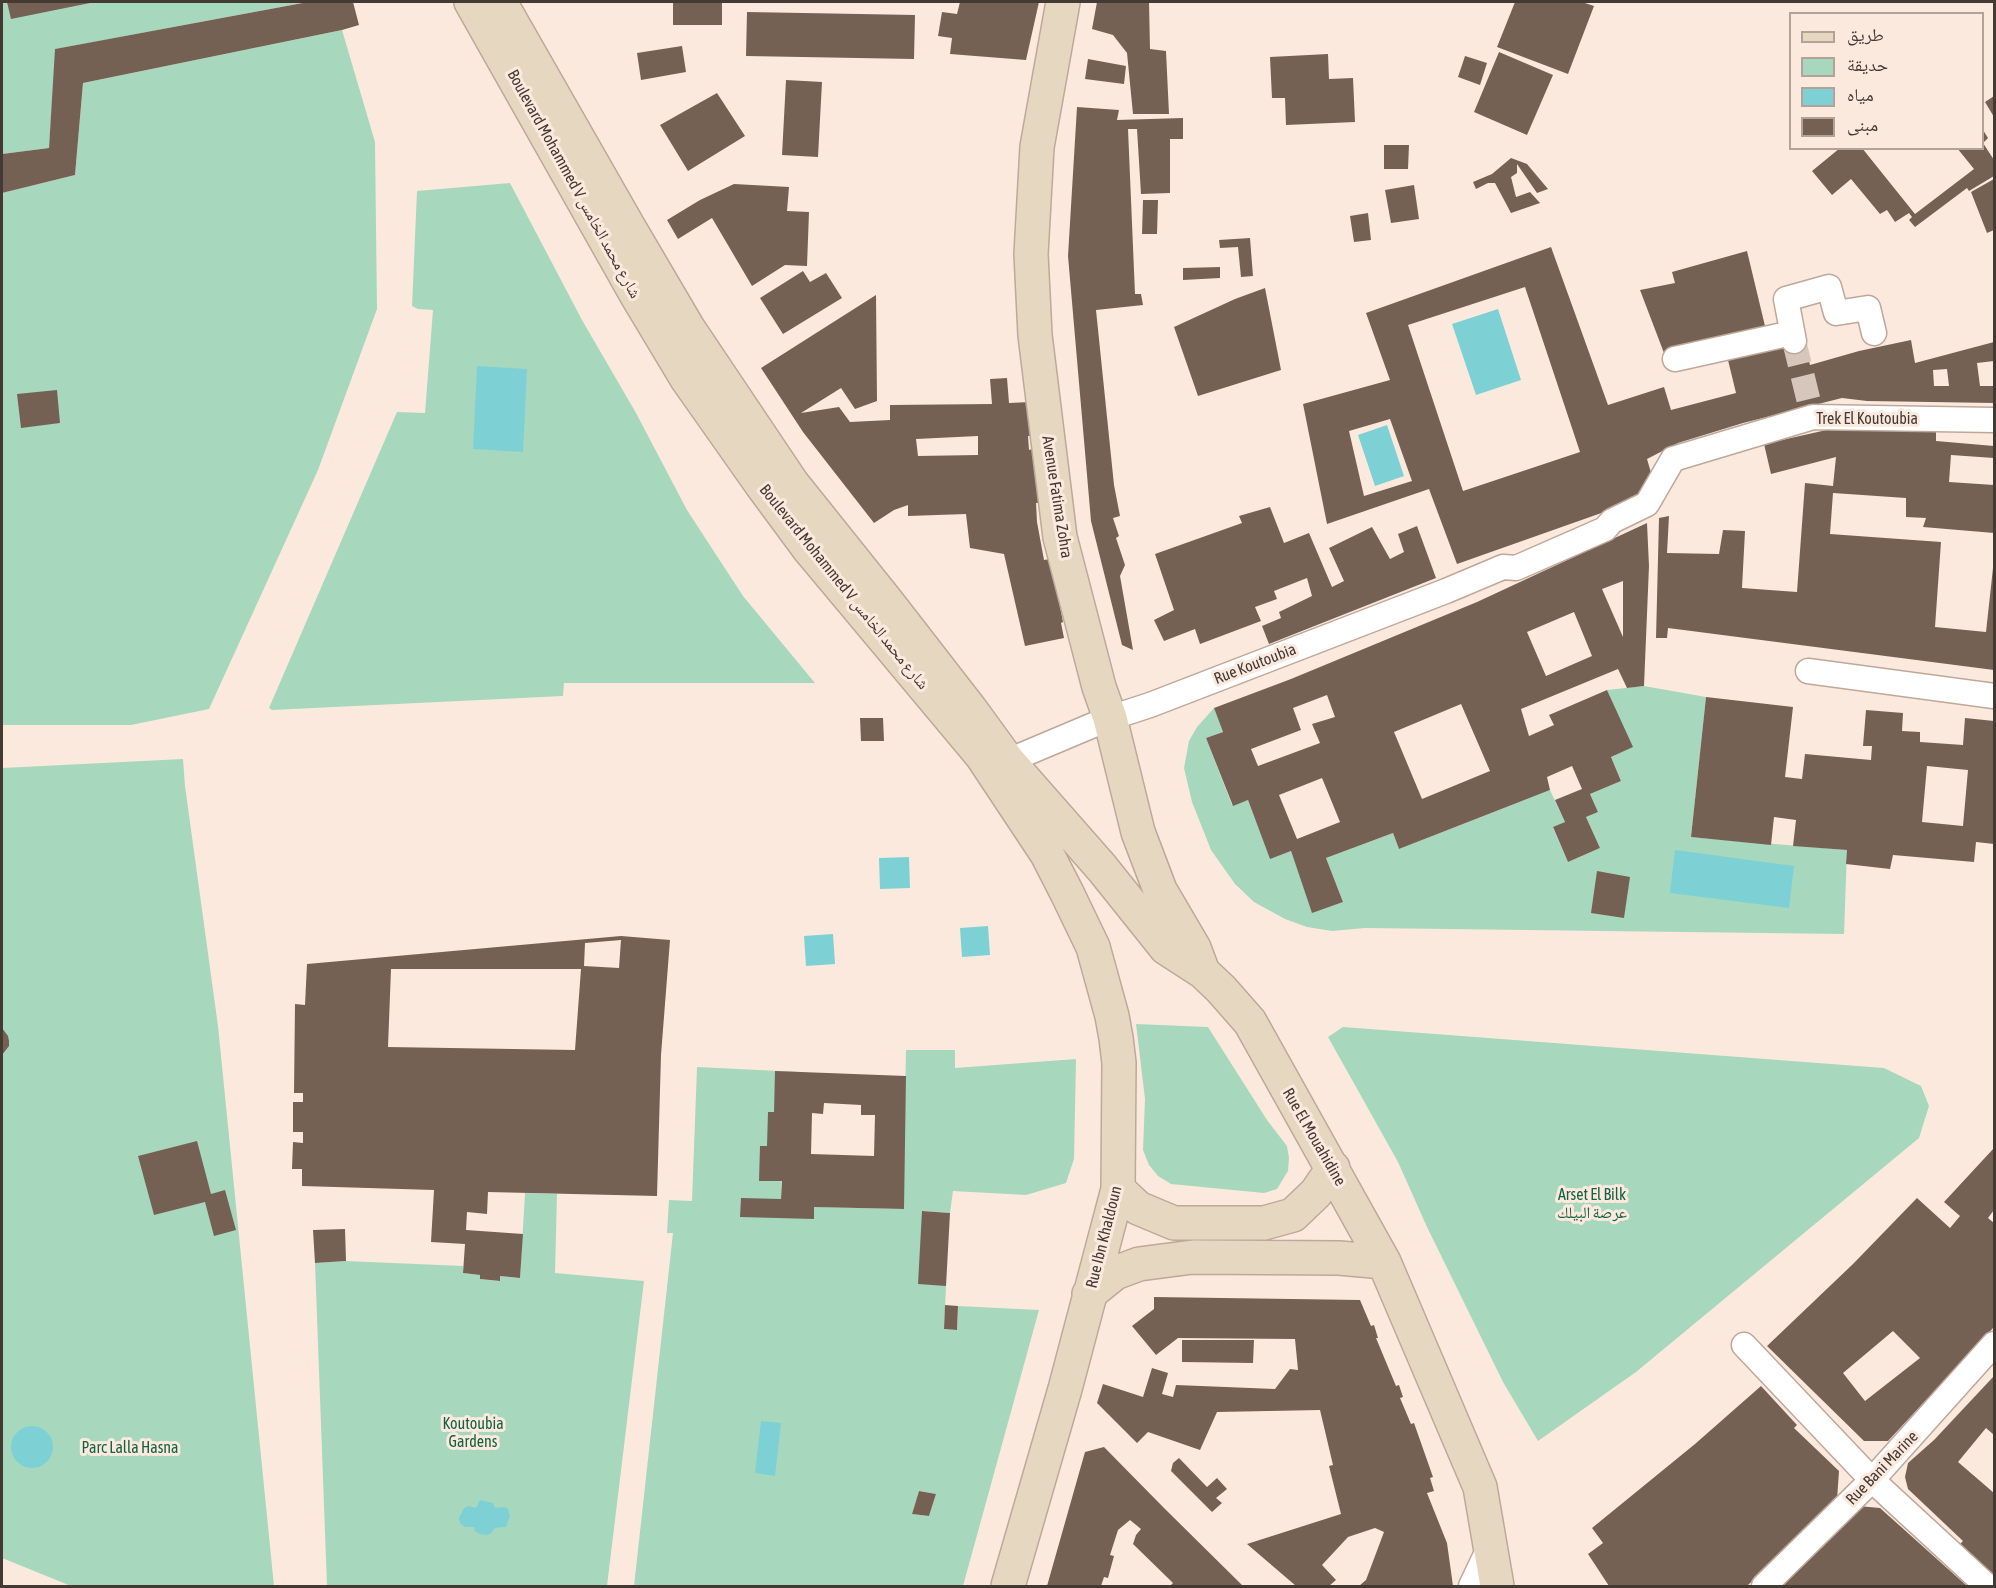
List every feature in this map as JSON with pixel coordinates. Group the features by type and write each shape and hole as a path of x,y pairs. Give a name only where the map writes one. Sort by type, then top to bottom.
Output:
{"main road":[{"name":"Boulevard Mohammed V شارع محمد الخامس","path":"471,2 636,294 687,379 809,549 982,756 1047,854"},
{"name":"Boulevard Mohammed V شارع محمد الخامس","path":"500,2 688,328 752,425 792,483 888,603 1008,761"},
{"name":"Avenue Fatima Zohra","path":"1063,2 1037,147 1031,254 1035,335 1060,537 1099,687 1110,718 1138,832 1160,890 1194,948 1203,972"},
{"name":"Rue El Mouahidine","path":"1008,761 1102,868 1166,948 1203,972 1250,1022 1384,1262 1480,1487 1497,1587"},
{"name":"Rue Ibn Khaldoun","path":"1008,1587 1118,1189 1119,1063 1112,1016 1092,946 1047,854"},
{"path":"1118,1189 1138,1208 1174,1223 1264,1223 1293,1215 1316,1193 1333,1168"},
{"path":"1089,1294 1115,1273 1139,1264 1193,1257 1339,1258 1384,1262"}],"street":[{"path":"1675,358 1793,337 1785,299 1829,286 1836,314 1868,308 1874,333"},
{"name":"Trek El Koutoubia","path":"1673,459 1812,412 1995,420"},
{"name":"Rue Koutoubia","path":"1008,761 1110,718 1150,705 1435,596 1503,567 1508,554 1597,516 1612,521 1647,504 1673,459"},
{"path":"1808,671 1995,696"},
{"name":"Rue Bani Marine","path":"1764,1587 1872,1480 1995,1344"},
{"path":"1744,1345 1872,1480 1987,1587"},
{"path":"1471,1587 1491,1544"}],"green space":[{"path":"2,2 308,2 56,49 49,148 2,154"},
{"path":"342,30 375,142 377,309 318,470 209,709 131,725 2,725 2,193 75,175 83,83"},
{"path":"510,183 582,320 636,413 687,510 743,596 815,683 564,683 563,696 272,710 269,708 397,412 425,413 433,310 418,309 412,306 417,191"},
{"path":"1644,686 1706,697 1691,837 1847,850 1844,934 1365,928 1332,931 1307,927 1285,919 1254,902 1235,884 1211,850 1192,802 1184,768 1189,741 1197,727 1214,708 1223,732 1206,738 1232,805 1248,800 1270,858 1291,851 1312,912 1343,902 1326,858 1393,833 1399,849 1550,790 1565,822 1553,828 1568,862 1600,848 1586,817 1598,812 1590,794 1621,781 1611,757 1632,747 1607,690"},
{"name":"Parc Lalla Hasna","path":"183,759 218,1026 274,1586 71,1586 2,1558 2,768"},
{"path":"1136,1024 1208,1027 1267,1120 1287,1146 1288,1171 1277,1189 1264,1193 1171,1184 1158,1176 1149,1165 1143,1150 1145,1099"},
{"name":"Arset El Bilk عرصة البيلك","path":"1343,1027 1884,1068 1921,1086 1929,1106 1919,1138 1636,1372 1538,1441 1503,1382 1427,1227 1398,1162 1328,1037"},
{"path":"906,1050 955,1050 955,1068 1076,1059 1074,1159 1066,1183 1026,1195 953,1191 950,1213 923,1211 946,1286 944,1329 957,1330 958,1306 1039,1310 963,1586 634,1586 673,1233 667,1233 669,1200 692,1201 697,1067 800,1072 782,1164 781,1206 903,1209","holes":["919,1491 936,1494 929,1516 912,1514"]},
{"name":"Koutoubia Gardens","path":"525,1193 557,1194 555,1273 644,1281 607,1586 327,1586 315,1263 346,1261 463,1266 463,1273 480,1275 480,1279 499,1281 500,1276 520,1278"}],"water":[{"path":"1498,309 1521,380 1476,395 1452,324"},
{"path":"477,366 527,369 523,452 473,449"},
{"path":"1387,425 1404,476 1375,486 1358,435"},
{"path":"1675,850 1794,866 1789,908 1670,893"},
{"path":"909,857 910,888 880,889 879,858"},
{"path":"988,926 990,955 962,957 960,928"},
{"path":"833,934 835,964 806,966 804,936"},
{"path":"761,1421 781,1423 775,1476 755,1473"},
{"path":"32,1426 47,1432 53,1447 47,1462 32,1468 17,1462 11,1447 17,1432"},
{"path":"480,1500 493,1503 495,1508 508,1509 510,1516 506,1527 495,1528 487,1535 475,1531 474,1527 465,1527 460,1523 459,1518 464,1508 469,1506 476,1508"}],"building":[{"path":"7,2 90,2 90,3 11,19"},
{"path":"308,2 353,2 359,25 83,83 75,175 2,193 2,154 49,148 55,49"},
{"path":"673,2 722,2 722,25 673,25"},
{"path":"960,2 1039,2 1026,60 950,54 952,38 938,36 942,12 957,14"},
{"path":"1097,2 1149,2 1150,49 1166,51 1169,114 1133,114 1127,53 1113,35 1092,29"},
{"path":"1515,2 1582,2 1594,6 1568,74 1497,47"},
{"path":"747,12 915,15 914,59 746,56"},
{"path":"682,46 686,72 641,80 637,53"},
{"path":"1499,52 1553,75 1527,135 1474,112"},
{"path":"1328,54 1329,79 1353,78 1355,122 1286,125 1285,98 1272,98 1270,57"},
{"path":"1465,56 1487,63 1480,85 1458,77"},
{"path":"1088,59 1126,66 1124,84 1085,79"},
{"path":"786,80 822,82 818,157 782,155"},
{"path":"717,93 745,136 688,171 660,125"},
{"path":"1994,96 1994,117 1985,102"},
{"path":"1077,107 1119,110 1117,120 1183,118 1183,139 1170,139 1170,193 1141,194 1137,129 1128,129 1135,294 1141,294 1143,305 1096,310 1114,485 1120,516 1113,518 1119,536 1116,538 1125,565 1120,576 1133,650 1122,645 1091,521 1068,256"},
{"path":"1384,145 1409,145 1408,169 1384,169"},
{"path":"1984,145 1994,160 1994,176 1969,191 1967,188 1915,227 1909,220 1912,217 1909,213 1895,222 1887,210 1880,214 1851,179 1832,195 1812,171 1838,150 1864,150 1915,214 1974,169 1959,150 1984,150"},
{"path":"1511,158 1527,164 1548,189 1537,193 1517,164 1517,173 1511,177 1516,197 1530,192 1540,203 1511,213 1495,183 1488,183 1476,189 1473,182 1492,174"},
{"path":"1994,179 1994,230 1987,233 1971,192"},
{"path":"734,184 789,187 787,211 809,212 807,266 785,265 752,286 712,218 678,239 667,220 700,200"},
{"path":"1414,185 1419,219 1391,223 1385,190"},
{"path":"1143,200 1158,200 1157,234 1142,234"},
{"path":"1368,213 1371,240 1354,242 1350,216"},
{"path":"1250,238 1253,276 1241,277 1238,247 1220,248 1219,240"},
{"path":"1551,247 1608,405 1664,387 1671,410 1736,393 1727,356 1803,339 1810,365 1859,351 1911,340 1915,363 1994,342 1994,361 1977,363 1980,386 1994,386 1994,403 1867,401 1842,398 1743,423 1678,443 1647,459 1652,476 1641,499 1457,564 1429,489 1327,524 1303,404 1390,380 1366,313","holes":["1525,287 1580,452 1463,491 1408,325","1947,369 1949,386 1934,386 1933,370","1390,419 1412,481 1364,496 1349,431"]},
{"path":"1747,251 1765,326 1664,353 1640,290 1675,283 1672,272"},
{"path":"1220,267 1220,278 1183,280 1183,268"},
{"path":"803,271 810,282 826,273 842,298 783,334 760,298"},
{"path":"1265,288 1281,370 1198,396 1174,327"},
{"path":"876,295 877,401 855,409 841,388 801,413 839,407 850,422 890,420 890,405 992,404 990,379 1007,378 1009,403 1030,402 1032,436 1028,436 1029,450 1032,449 1039,503 1036,503 1037,522 1044,560 1050,559 1054,575 1064,638 1025,646 1004,554 970,548 966,514 908,516 908,505 894,510 874,523 803,432 761,368","holes":["978,436 978,455 918,456 916,439"]},
{"path":"57,390 60,423 21,428 17,394"},
{"path":"1936,426 1936,441 1994,446 1994,458 1951,455 1949,482 1994,485 1994,533 1923,527 1926,518 1906,517 1906,498 1833,493 1830,534 1941,542 1935,627 1986,632 1994,568 1994,670 1668,628 1667,638 1656,638 1659,518 1669,516 1667,553 1719,554 1723,530 1745,531 1742,588 1797,592 1805,483 1833,486 1836,457 1771,474 1764,444 1840,427"},
{"path":"1270,507 1284,543 1309,533 1332,587 1344,581 1329,548 1372,527 1390,559 1404,552 1398,534 1417,526 1436,578 1269,644 1262,626 1281,618 1279,612 1312,596 1307,578 1274,591 1277,599 1255,607 1261,621 1200,644 1195,629 1164,641 1154,620 1174,610 1155,554 1242,523 1239,516"},
{"path":"1647,523 1649,566 1644,686 1627,688 1618,669 1521,709 1529,736 1554,725 1549,715 1607,690 1633,747 1611,757 1621,781 1590,794 1598,812 1586,817 1600,848 1568,862 1553,827 1565,822 1555,800 1582,789 1572,766 1547,777 1550,790 1399,849 1393,833 1326,858 1343,902 1312,913 1291,851 1270,859 1248,800 1233,806 1206,738 1223,732 1214,708 1291,679 1477,602","holes":["1623,581 1623,637 1602,589","1574,612 1592,656 1546,676 1527,632","1327,695 1335,717 1312,724 1320,743 1258,766 1251,749 1301,730 1293,708","1461,704 1490,771 1422,799 1394,732","1322,778 1340,822 1297,839 1279,795"]},
{"path":"1706,697 1793,707 1785,777 1802,779 1805,754 1871,760 1872,746 1863,746 1866,710 1903,713 1902,731 1920,732 1920,742 1963,745 1965,718 1994,721 1994,844 1976,842 1974,862 1893,855 1890,869 1846,864 1847,850 1793,846 1796,820 1774,817 1771,845 1691,837","holes":["1927,766 1968,770 1963,826 1922,822"]},
{"path":"860,718 883,718 884,741 861,741"},
{"path":"1597,871 1630,877 1624,918 1591,913"},
{"path":"621,936 670,940 661,1055 657,1196 488,1192 487,1214 467,1212 466,1230 523,1234 520,1278 500,1276 500,1281 480,1279 480,1275 463,1273 465,1244 431,1242 434,1190 302,1186 302,1169 292,1169 293,1142 303,1143 303,1132 293,1132 293,1102 303,1102 303,1093 294,1093 295,1004 305,1005 307,964","holes":["621,940 619,968 584,966 585,943","391,969 581,969 575,1050 388,1047"]},
{"path":"2,1028 8,1036 9,1046 2,1055"},
{"path":"775,1071 906,1076 904,1209 814,1207 814,1219 740,1217 741,1198 781,1199 782,1181 759,1181 760,1146 767,1146 768,1112 774,1112","holes":["824,1103 861,1105 861,1115 875,1115 874,1156 811,1154 812,1113 823,1114"]},
{"path":"197,1141 211,1194 225,1190 236,1230 214,1236 205,1202 154,1215 138,1156"},
{"path":"1994,1148 1994,1210 1988,1218 1994,1223 1994,1327 1888,1441 1864,1441 1767,1346 1853,1264 1917,1198 1950,1228 1960,1216 1944,1202","holes":["1893,1331 1920,1358 1865,1401 1843,1373"]},
{"path":"922,1211 950,1213 946,1286 918,1284"},
{"path":"345,1229 346,1261 315,1263 313,1230"},
{"path":"1154,1297 1360,1300 1371,1326 1374,1325 1378,1338 1376,1338 1396,1386 1399,1385 1403,1397 1400,1398 1411,1424 1414,1423 1433,1477 1430,1478 1434,1491 1427,1493 1447,1543 1453,1586 1359,1586 1366,1580 1384,1532 1375,1528 1348,1537 1322,1565 1336,1580 1329,1586 1296,1586 1247,1544 1341,1514 1329,1466 1333,1465 1320,1410 1217,1412 1200,1450 1148,1432 1137,1443 1097,1403 1103,1384 1143,1397 1152,1368 1168,1373 1162,1394 1173,1397 1176,1385 1275,1389 1290,1369 1298,1370 1295,1339 1178,1338 1156,1355 1132,1326 1154,1309"},
{"path":"945,1305 958,1306 957,1330 944,1329"},
{"path":"1182,1340 1254,1340 1253,1363 1182,1362"},
{"path":"1994,1376 1994,1435 1986,1428 1958,1462 1994,1493 1994,1577 1957,1547 1963,1541 1908,1489 1905,1477 1908,1463 1934,1440"},
{"path":"1761,1386 1797,1425 1794,1428 1839,1471 1837,1500 1747,1586 1609,1586 1588,1554 1603,1543 1592,1528 1695,1444"},
{"path":"1104,1447 1243,1586 1170,1586 1173,1583 1133,1544 1141,1529 1130,1520 1118,1530 1110,1555 1114,1556 1108,1578 1104,1577 1101,1586 1047,1586 1085,1452"},
{"path":"1179,1458 1207,1487 1217,1478 1227,1489 1216,1498 1222,1503 1212,1512 1171,1471 1173,1463"},
{"path":"919,1491 936,1494 929,1516 912,1514"},
{"path":"1858,1506 1880,1508 1967,1586 1783,1586"}],"tunnel":[{"path":"1794,341 1810,406"}]}
